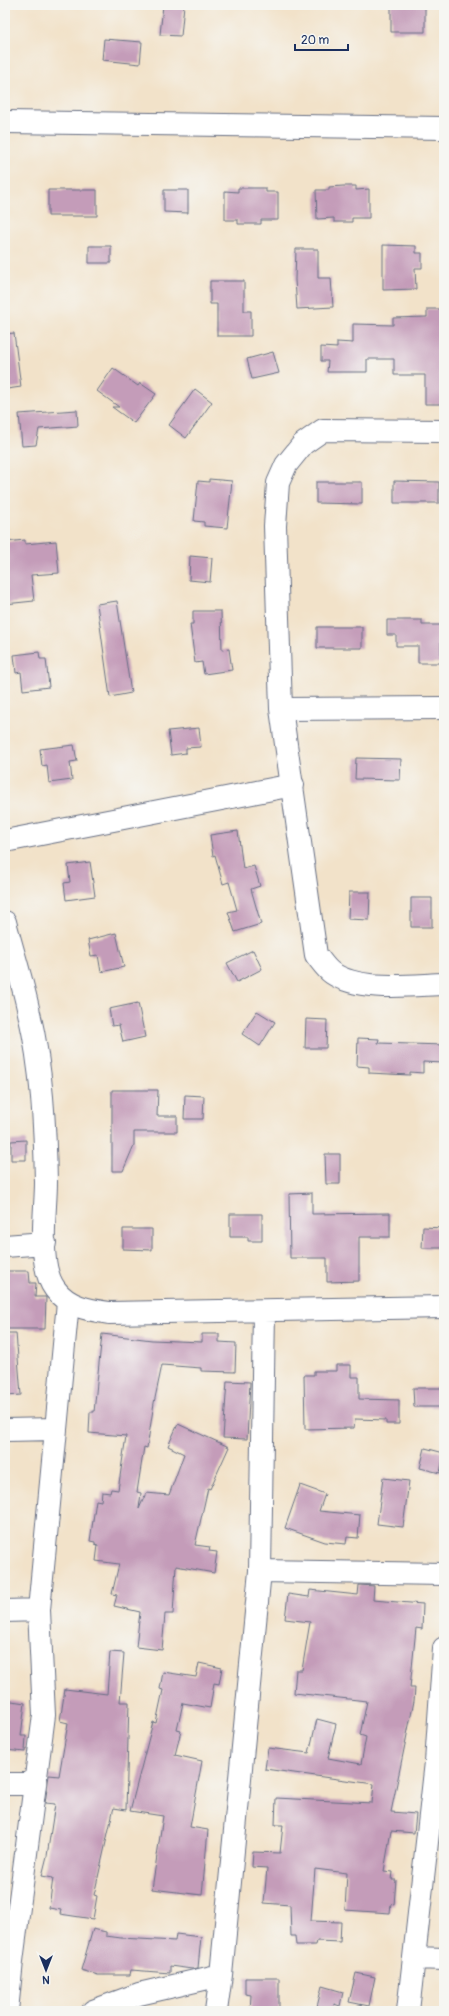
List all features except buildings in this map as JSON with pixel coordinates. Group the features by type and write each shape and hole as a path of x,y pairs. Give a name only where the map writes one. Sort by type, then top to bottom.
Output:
{"street":[{"path":"5,122 444,128"},
{"path":"444,431 323,430 303,444 286,465 278,483 275,526 281,709 316,955 331,973 346,980 367,985 444,984"},
{"path":"281,709 444,708"},
{"path":"5,841 293,785"},
{"path":"5,922 30,1014 39,1067 46,1181 44,1243 46,1268 55,1289 68,1302 88,1310 109,1313 444,1307"},
{"path":"5,1246 44,1243"},
{"path":"7,2011 8,1961 44,1715 39,1610 68,1302"},
{"path":"216,2011 221,1976 260,1571 264,1311"},
{"path":"5,1430 56,1429"},
{"path":"260,1571 444,1574"},
{"path":"5,1611 39,1610"},
{"path":"408,2011 440,1762 444,1648"},
{"path":"5,1784 34,1784"},
{"path":"415,1958 444,1959"},
{"path":"93,2011 139,1994 221,1976"}]}
